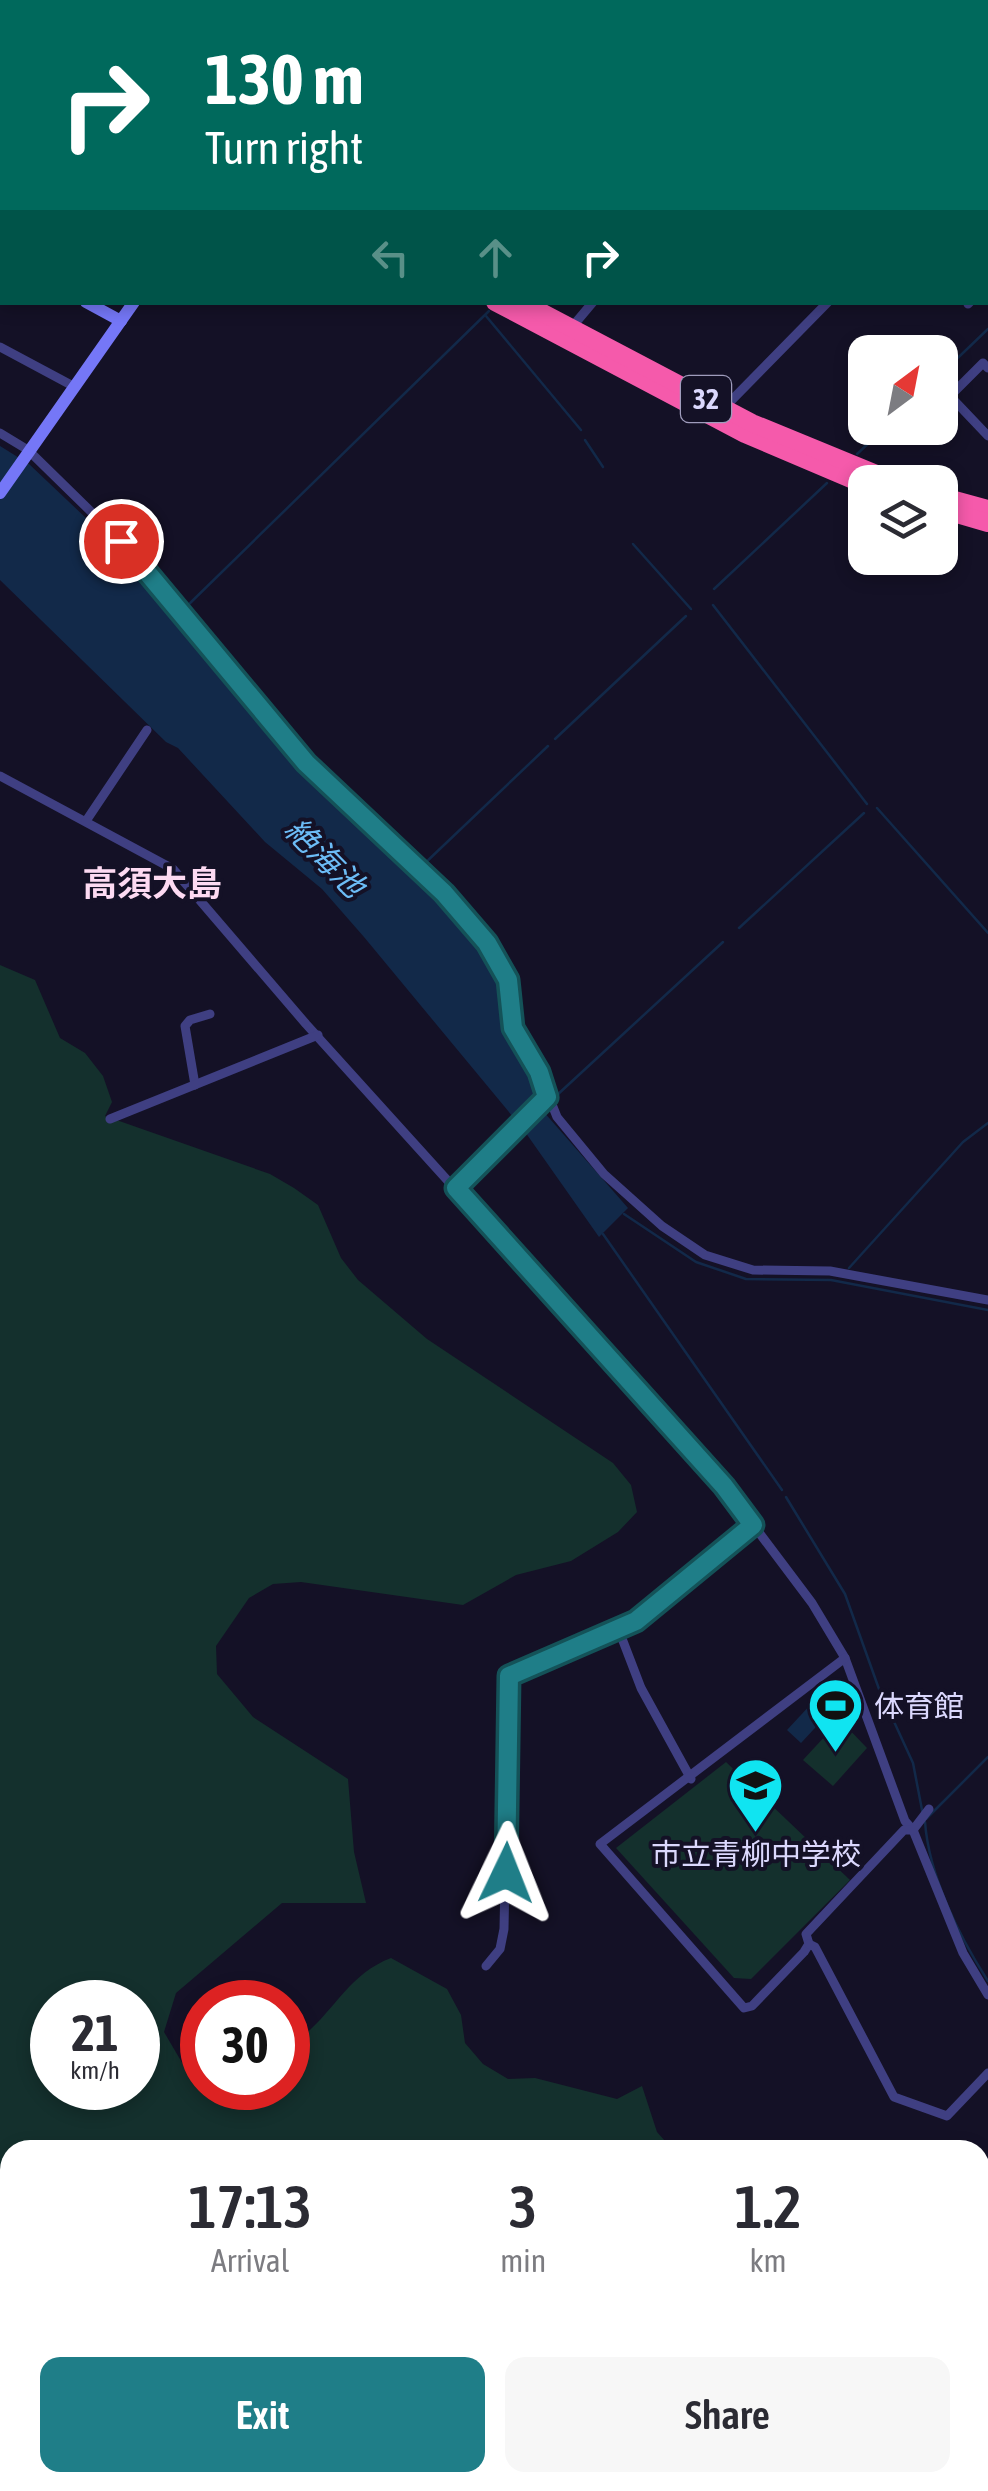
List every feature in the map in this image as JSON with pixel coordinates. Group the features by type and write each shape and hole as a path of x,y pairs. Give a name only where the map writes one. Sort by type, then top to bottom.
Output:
{"highway":[{"name":"32","path":"501,305 731,427 848,477"},
{"name":"32","path":"528,305 724,408 856,465"},
{"path":"958,500 988,508"},
{"path":"958,514 988,522"}],"street":[{"path":"92,305 121,321"},
{"path":"0,493 132,305"},
{"path":"570,328 591,305"},
{"path":"724,408 825,305"},
{"path":"0,347 74,386"},
{"path":"988,368 984,363 950,396 988,436"},
{"path":"0,433 139,561 306,763 444,893 487,943 508,980 513,1028 539,1072 544,1097 604,1174 662,1226 705,1255 753,1270 830,1271 988,1300"},
{"path":"86,821 147,730"},
{"path":"0,776 174,868 318,1035 724,1486 812,1603 844,1658 905,1821 913,1830 963,1953 988,1995"},
{"path":"195,1086 185,1026 190,1020 210,1014"},
{"path":"110,1119 318,1035"},
{"path":"456,1188 544,1097"},
{"path":"486,1966 500,1949 504,1929 509,1676 636,1621 753,1525"},
{"path":"618,1628 641,1688 691,1779"},
{"path":"809,1944 752,2006 744,2008 600,1844 691,1779 844,1658"},
{"path":"913,1830 929,1809"},
{"path":"913,1830 904,1830 806,1934 809,1944 815,1947 894,2097 947,2116 988,2073"}],"green space":[{"path":"0,965 35,980 60,1038 85,1053 103,1076 112,1102 105,1116 270,1174 318,1205 341,1258 358,1280 427,1339 613,1463 631,1485 637,1512 618,1532 571,1561 516,1575 463,1605 301,1582 273,1584 249,1598 216,1646 217,1674 253,1717 348,1779 354,1852 366,1903 282,1903 191,1980 180,1980 164,2032 180,2059 180,2110 310,2110 310,2030 361,1976 391,1958 447,1989 461,2015 465,2043 483,2064 508,2079 535,2078 617,2099 642,2086 657,2132 664,2140 0,2140"},
{"name":"体育館","path":"840,1720 867,1748 833,1786 803,1760"},
{"path":"726,1762 850,1880 751,1979 734,1978 616,1848"}],"water":[{"name":"絶海池","path":"0,446 29,464 125,555 278,741 419,875 486,950 500,982 504,1027 530,1075 543,1111 628,1208 599,1237 523,1129 322,889 265,842 178,748 166,742 0,580"},
{"path":"813,1702 827,1715 801,1743 787,1730"}],"waterway":[{"path":"185,608 489,311"},
{"path":"486,316 581,430"},
{"path":"958,358 988,329"},
{"path":"585,440 603,467"},
{"path":"857,454 867,445"},
{"path":"714,589 827,483"},
{"path":"633,544 691,609"},
{"path":"713,605 867,804"},
{"path":"555,739 686,616"},
{"path":"423,865 548,746"},
{"path":"877,808 988,933"},
{"path":"739,928 864,813"},
{"path":"556,1096 723,942"},
{"path":"849,1268 963,1142 988,1123"},
{"path":"624,1214 696,1262 746,1279 831,1280 988,1310"},
{"path":"603,1234 782,1490"},
{"path":"786,1497 845,1594 879,1689 913,1763 923,1815"},
{"path":"926,1819 988,1757"},
{"path":"925,1822 932,1863 947,1905 988,1981"}],"place":[{"name":"体育館","path":"835,1755"},
{"name":"市立青柳中学校","path":"756,1835"}],"district":[{"name":"高須大島","path":"152,883"}],"route":[{"path":"121,541 306,763 444,893 499,959 508,980 513,1028 539,1072 547,1097 456,1188 724,1486 753,1525 636,1621 509,1676 506,1873"}]}
